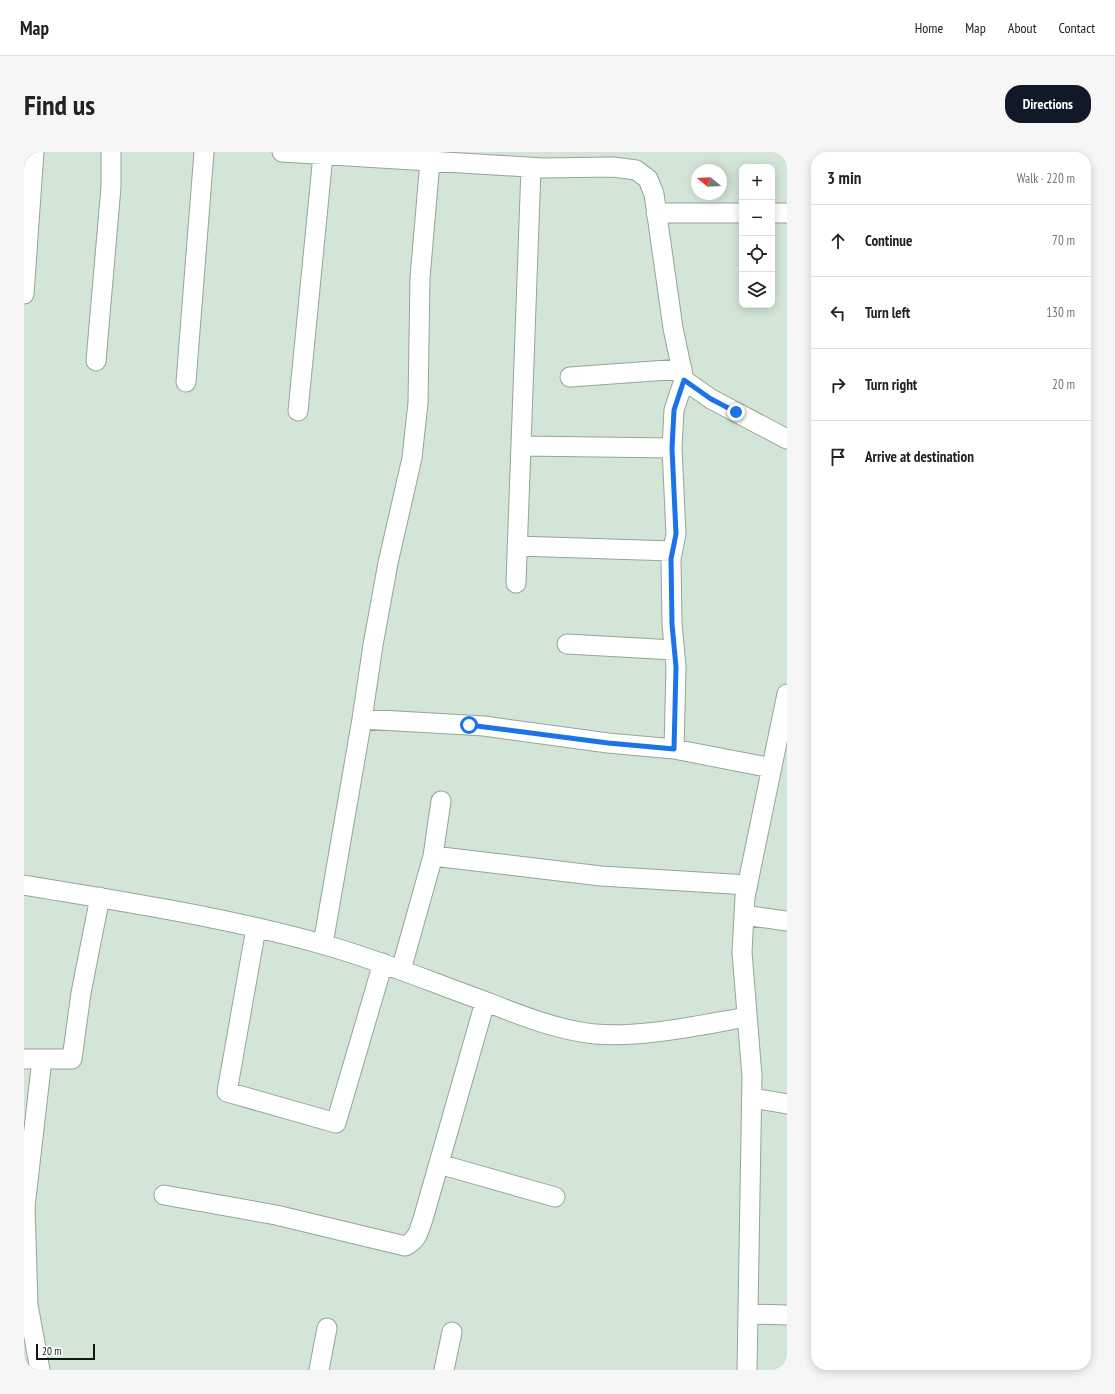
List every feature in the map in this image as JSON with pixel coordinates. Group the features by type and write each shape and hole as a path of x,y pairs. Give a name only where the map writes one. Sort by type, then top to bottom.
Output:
{"street":[{"path":"24,294 34,152"},
{"path":"96,361 111,187 111,152"},
{"path":"186,382 204,152"},
{"path":"282,152 323,155 365,155 430,161 450,157 530,168 587,160 613,167 636,170 648,179 654,194 673,328 683,375 674,410 672,448 676,534 672,551 672,624 676,667 674,749"},
{"path":"298,411 323,155"},
{"path":"323,944 388,563 412,458 418,403 420,278 430,161"},
{"path":"516,583 530,168"},
{"path":"656,213 739,213"},
{"path":"775,213 787,213"},
{"path":"570,377 683,375 711,399 787,439"},
{"path":"521,446 672,448"},
{"path":"517,546 672,551"},
{"path":"567,644 674,650"},
{"path":"747,1370 752,1076 742,952 744,915 748,885 787,694"},
{"path":"362,719 484,726 608,743 674,749 772,768"},
{"path":"402,970 433,856 441,801"},
{"path":"433,856 601,876 748,885"},
{"path":"24,885 184,911 323,944 402,970 484,1002 566,1030 597,1034 632,1034 747,1017"},
{"path":"40,1370 28,1305 25,1207 33,1059 72,1059 81,993 100,897"},
{"path":"744,915 787,921"},
{"path":"256,928 227,1092 336,1123 382,963"},
{"path":"164,1195 276,1215 404,1246 413,1243 419,1232 484,1002"},
{"path":"752,1098 787,1104"},
{"path":"439,1164 555,1197"},
{"path":"748,1314 787,1314"},
{"path":"319,1370 327,1328"},
{"path":"444,1370 452,1332"}],"route":[{"path":"469,725 608,743 674,749 676,667 672,624 671,559 676,534 672,448 674,410 684,380 711,399 736,412"}]}
